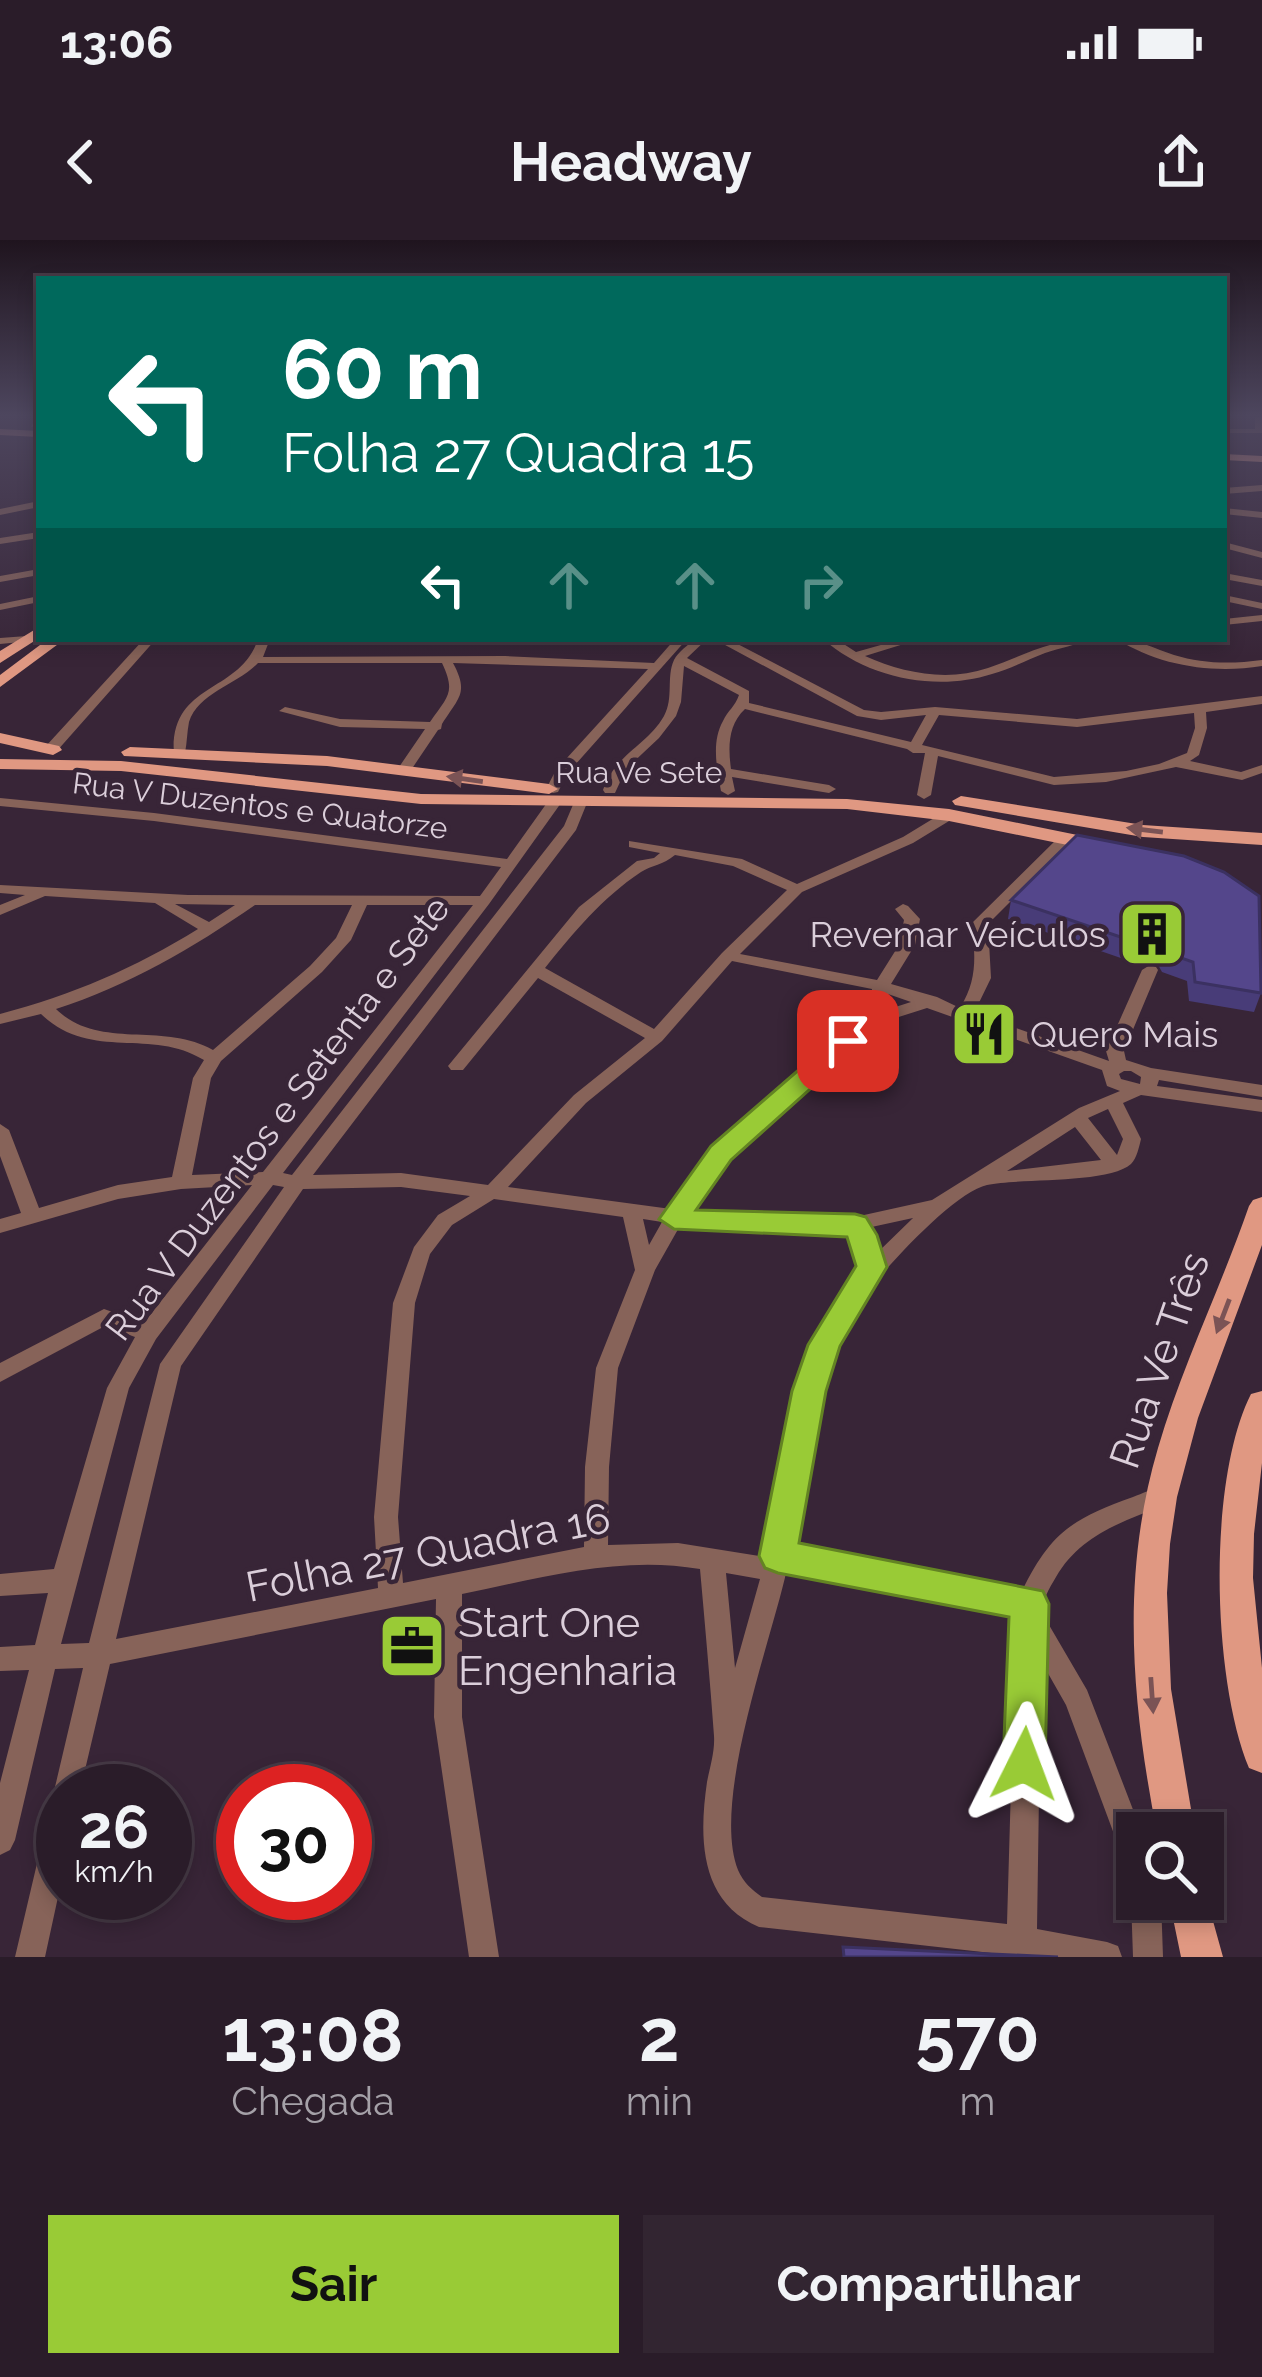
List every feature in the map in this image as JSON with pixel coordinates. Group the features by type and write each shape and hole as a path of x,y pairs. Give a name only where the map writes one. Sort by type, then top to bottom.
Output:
{"main road":[{"path":"3,648 32,636"},
{"path":"17,669 25,654 41,642"},
{"path":"0,682 54,642"},
{"name":"Rua Ve Sete","path":"0,739 379,795 553,796 726,781 840,794 1121,850"},
{"name":"Rua Ve Sete","path":"0,764 178,753 404,770 580,803 840,794 924,796 1091,822 1262,839"},
{"path":"344,790 357,779 362,766"},
{"path":"379,795 384,781 404,770"},
{"path":"1072,839 1097,833 1091,822"},
{"name":"Rua Ve Três","path":"1172,1812 1155,1734 1150,1659 1160,1497 1173,1446 1256,1251 1262,1206"},
{"path":"1262,1403 1249,1441 1250,1507 1240,1642 1262,1755"},
{"path":"1194,1920 1202,1957"}],"street":[{"path":"0,512 36,505"},
{"path":"1227,510 1262,516"},
{"path":"0,541 36,535"},
{"path":"1227,546 1262,556"},
{"path":"0,580 36,573"},
{"path":"1227,577 1262,583"},
{"path":"1227,599 1262,606"},
{"path":"0,607 36,600"},
{"path":"1227,622 1262,618"},
{"path":"51,749 147,642"},
{"path":"178,753 183,724 196,702 248,671 263,642"},
{"name":"Rua V Duzentos e Setenta e Sete","path":"0,1840 64,1580 118,1388 148,1333 512,864 553,796 561,772 678,642"},
{"path":"610,790 616,768 674,711 680,659 698,642"},
{"path":"726,642 861,713 881,716 935,711 1053,723 1262,700"},
{"path":"833,642 887,670 960,677 1074,642"},
{"path":"854,656 903,642"},
{"path":"1132,642 1198,666 1262,663"},
{"path":"680,659 745,694 743,705 725,725 726,781"},
{"path":"257,660 654,666"},
{"path":"404,770 458,684 446,660"},
{"path":"743,705 913,749 1071,782 1178,763 1257,773"},
{"path":"1178,763 1193,754 1201,728 1200,709"},
{"path":"285,711 340,723 436,725"},
{"path":"913,749 935,711"},
{"path":"924,796 932,753"},
{"name":"Rua V Duzentos e Quatorze","path":"0,802 154,817 512,864"},
{"path":"72,1764 170,1364 297,1182 571,826 580,803"},
{"path":"391,1598 386,1517 404,1303 421,1252 445,1220 494,1190 580,1099 656,1037 728,956 796,890 908,840 949,815"},
{"path":"966,1013 981,990 987,968 980,923 1072,839"},
{"path":"457,1066 584,910 642,852 658,862 669,853 737,862 796,890"},
{"path":"0,889 250,901 484,901"},
{"path":"0,910 48,891"},
{"path":"153,898 211,928"},
{"path":"181,1182 202,1078 214,1058 330,954 355,920 362,900"},
{"path":"0,1018 44,1008 108,984 211,928 250,901"},
{"path":"877,1018 881,986 912,930 912,919 903,909"},
{"path":"728,956 881,986 1114,1070"},
{"path":"535,969 656,1037"},
{"path":"1150,970 1114,1055 1118,1086 1262,1091"},
{"path":"596,1556 599,1426 607,1368 645,1270 674,1219 721,1153 877,1018 931,1001"},
{"path":"44,1008 71,1033 173,1041 214,1058"},
{"path":"1081,1115 1114,1070"},
{"path":"1107,1957 1022,1941 759,1912 741,1905 728,1884 720,1854 718,1820 728,1748 776,1563 796,1446 814,1376 824,1345 871,1267 938,1206 986,1180 1081,1115 1144,1084 1262,1106"},
{"path":"986,1180 1114,1165 1125,1159 1132,1139 1113,1100"},
{"path":"1081,1115 1114,1165"},
{"path":"0,1130 32,1214"},
{"path":"0,1226 32,1214 181,1182 267,1178 297,1182 364,1178 494,1190 632,1214 757,1226 855,1224 938,1206"},
{"path":"445,1220 451,1186"},
{"path":"632,1214 645,1270"},
{"path":"855,1224 869,1251 871,1267"},
{"path":"0,1373 104,1317 148,1333"},
{"path":"1022,1941 1031,1612 1048,1559 1064,1542 1082,1528 1160,1497"},
{"name":"Folha 27 Quadra 16","path":"0,1659 96,1655 596,1556 650,1552 776,1563 1031,1612"},
{"path":"712,1560 728,1748"},
{"path":"0,1585 64,1580"},
{"path":"449,1587 448,1717 484,1957"},
{"path":"1031,1612 1077,1699 1120,1812"},
{"path":"30,1957 38,1920"},
{"path":"1147,1920 1148,1957"}],"building":[{"name":"Revemar Veículos","path":"1077,835 1184,856 1224,872 1259,896 1261,993 1195,982 1193,962 1167,953 1163,944 1147,946 1011,900"},
{"path":"843,1947 1058,1957 844,1957"}],"place":[{"name":"Revemar Veículos","path":"1152,934"},
{"name":"Quero Mais","path":"984,1034"},
{"name":"Start One Engenharia","path":"412,1646"}],"route":[{"path":"848,1041 721,1153 674,1219 757,1226 855,1224 869,1251 871,1267 824,1345 809,1391 778,1556 1029,1604 1024,1764"}]}
